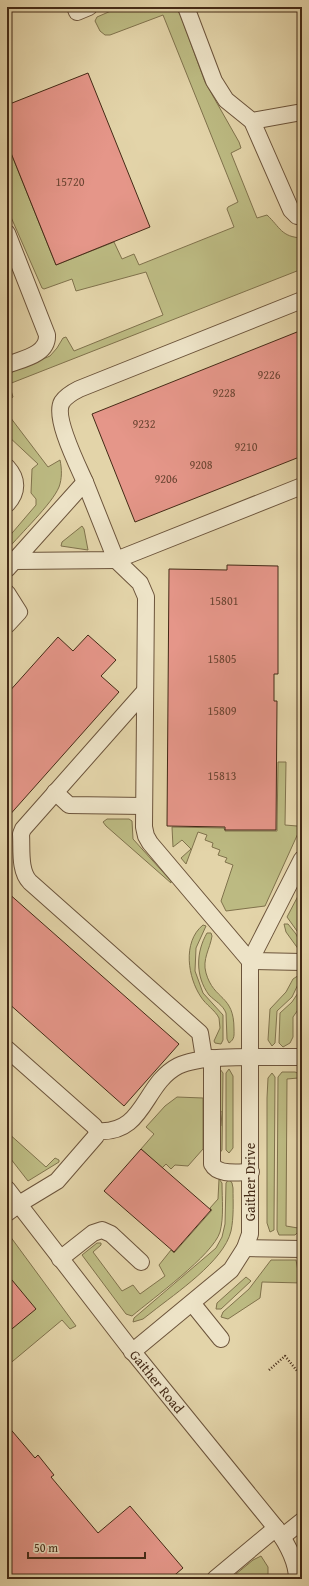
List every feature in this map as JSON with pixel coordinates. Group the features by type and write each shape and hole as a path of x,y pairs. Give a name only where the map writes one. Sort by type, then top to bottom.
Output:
{"street":[{"path":"75,7 77,12 89,7"},
{"path":"186,7 214,81 226,100 252,121 291,210 297,216 302,217"},
{"path":"252,121 302,112"},
{"path":"7,233 48,341 46,346 38,352 7,364"},
{"path":"302,300 79,389 70,394 62,403 59,413 61,423 116,560 140,583 145,593 144,831 150,844 250,961 302,962"},
{"path":"7,467 13,474 16,483 13,496 7,504"},
{"path":"10,565 85,482"},
{"path":"10,565 116,560 302,486"},
{"path":"7,593 19,612 7,625"},
{"path":"145,691 22,831 26,877 200,1033 208,1058 212,1164 215,1169 220,1172 251,1172"},
{"path":"55,792 69,805 144,806"},
{"path":"250,961 302,859"},
{"name":"Gaither Drive","path":"132,1352 230,1270 245,1248 250,1234 250,961"},
{"path":"7,1049 94,1126 97,1132 96,1136 57,1181 13,1208"},
{"path":"97,1132 109,1132 125,1126 138,1115 156,1085 170,1071 192,1061 208,1058 302,1057"},
{"name":"Gaither Road","path":"7,1189 13,1208 60,1259 132,1352 279,1533 294,1562 297,1579"},
{"path":"60,1259 94,1234 102,1230 111,1234 141,1262"},
{"path":"245,1248 302,1248"},
{"path":"192,1303 222,1339"},
{"path":"215,1579 279,1533 302,1521"}],"path":[{"path":"269,1370 285,1356 302,1377"}],"shaded area":[{"path":"120,7 174,7 180,14 205,82 239,142 241,148 231,153 257,218 267,215 285,233 290,236 302,238 302,269 9,384 13,397 7,401 7,374 50,356 63,338 66,337 74,351 163,315 146,272 76,291 72,279 44,289 42,288 7,208 7,143 56,265 114,242 122,259 134,254 139,265 234,227 227,209 238,202 163,15 110,35 105,35 100,31 95,21 97,17"},
{"path":"7,413 48,467 60,460 61,481 50,502 7,550 7,539 36,505 36,499 31,493 32,469 38,464 7,435"},
{"path":"82,526 84,529 88,550 61,546 62,542"},
{"path":"278,762 286,762 285,825 297,826 300,829 265,906 226,911 221,901 233,865 225,862 227,858 218,855 220,850 212,847 213,843 205,840 207,835 198,832 186,864 181,858 191,849 182,840 173,847 172,827 224,828 225,831 277,831"},
{"path":"107,819 129,819 132,821 133,839 171,881 171,883 106,826 103,822"},
{"path":"298,896 302,896 302,902 299,903 299,920 302,920 302,938 287,917"},
{"path":"284,924 288,924 296,934 302,947 299,950 286,932"},
{"path":"203,925 206,926 196,948 195,971 203,993 223,1015 223,1040 221,1044 215,1043 214,1041 220,1028 219,1018 205,1003 196,989 190,970 189,960 192,941 196,932"},
{"path":"207,933 211,933 212,936 205,963 206,973 214,989 231,1009 233,1018 234,1037 229,1043 227,1039 225,1010 209,995 204,988 199,972 199,956 203,940"},
{"path":"299,975 301,978 292,997 277,1011 275,1043 272,1046 268,1040 270,1009 286,992 293,979"},
{"path":"302,987 302,1004 293,1017 293,1037 290,1043 283,1047 279,1043 280,1013 292,1002"},
{"path":"218,1069 220,1069 223,1073 222,1150 219,1154 219,1127 221,1126 222,1112 220,1111"},
{"path":"229,1069 233,1076 233,1148 229,1153 226,1150 226,1073"},
{"path":"282,1072 295,1072 300,1074 298,1078 287,1079 286,1226 298,1228 299,1231 295,1235 279,1235 277,1230 278,1077"},
{"path":"272,1073 275,1077 274,1230 270,1232 267,1223 267,1098 268,1078"},
{"path":"177,1097 203,1098 203,1149 188,1166 175,1165 171,1169 166,1164 162,1168 141,1149 154,1134 146,1127 165,1106"},
{"path":"7,1132 46,1167 55,1158 59,1160 59,1162 28,1181 7,1154"},
{"path":"219,1179 222,1183 222,1214 220,1232 215,1242 194,1264 167,1288 132,1316 126,1314 82,1255 97,1243 101,1243 101,1245 93,1252 122,1291 133,1285 140,1294 165,1276 159,1265 171,1250 174,1253 212,1210 210,1208 218,1199"},
{"path":"229,1179 233,1188 232,1226 227,1242 219,1254 186,1286 143,1319 133,1322 134,1318 216,1248 222,1237 225,1224 226,1183"},
{"path":"7,1232 76,1326 70,1329 62,1320 7,1366"},
{"path":"271,1260 296,1260 298,1271 302,1271 302,1283 262,1282 260,1298 228,1319 221,1317 223,1312 249,1289"},
{"path":"246,1277 251,1281 221,1309 216,1309 217,1303"},
{"path":"261,1556 268,1567 268,1579 230,1579 253,1560"}],"building":[{"path":"88,73 150,227 56,265 7,143 7,105"},
{"path":"302,330 302,456 135,522 92,414"},
{"path":"227,565 278,566 278,674 274,674 274,701 277,701 276,830 225,830 225,827 167,826 169,569 227,570"},
{"path":"88,635 116,660 101,676 119,692 7,818 7,694 58,637 73,651"},
{"path":"7,892 179,1044 124,1106 7,1002"},
{"path":"141,1149 211,1210 174,1252 104,1191"},
{"path":"7,1274 36,1309 7,1333"},
{"path":"7,1425 35,1458 38,1455 54,1475 51,1477 98,1533 130,1506 183,1568 170,1579 7,1579"}]}
